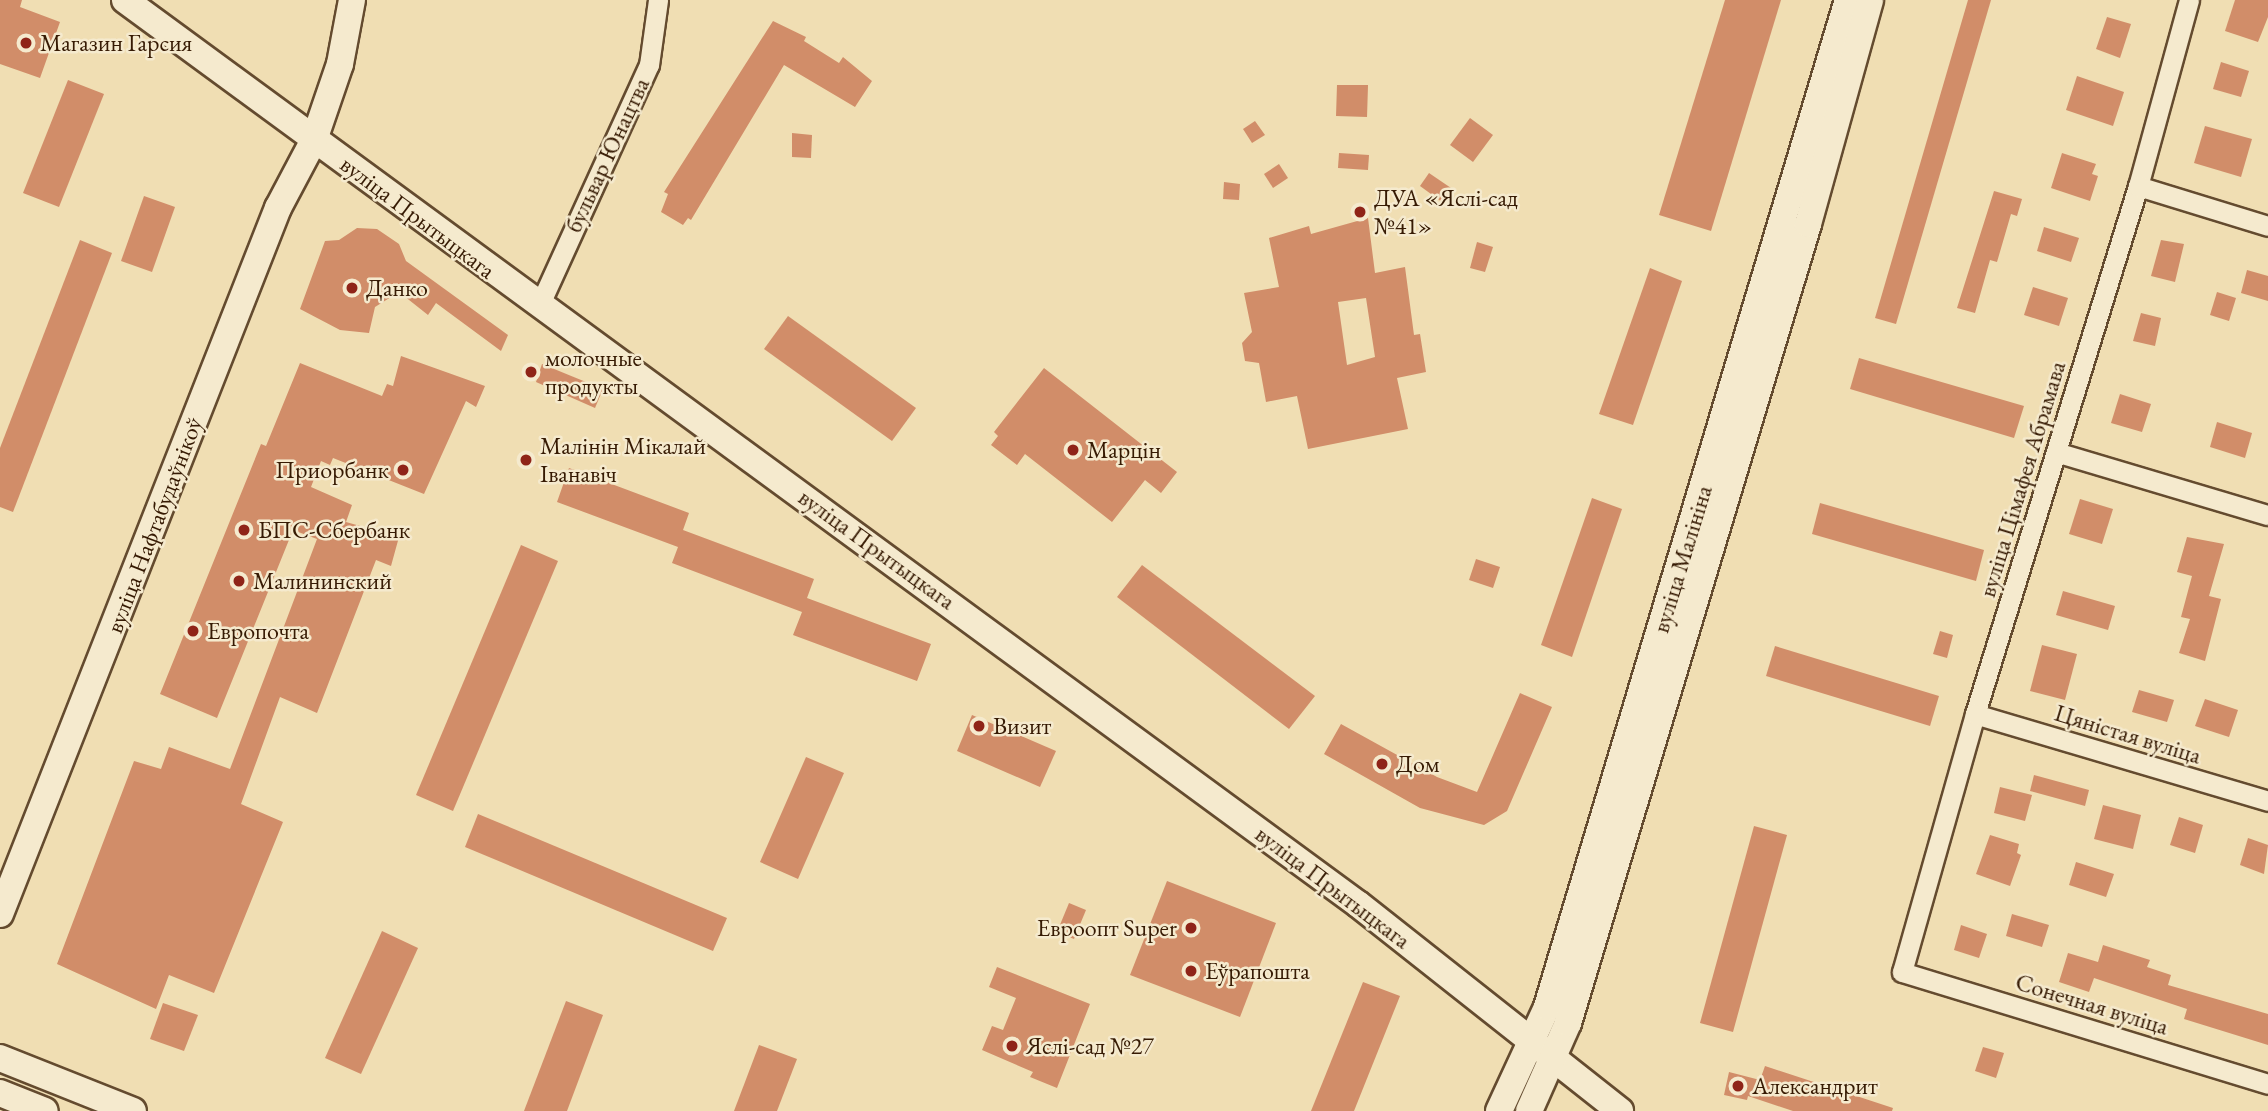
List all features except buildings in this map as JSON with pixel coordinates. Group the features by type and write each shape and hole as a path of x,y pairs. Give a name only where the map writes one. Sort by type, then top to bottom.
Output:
{"main road":[{"name":"вуліца Прытыцкага","path":"125,0 538,306 893,559 1358,904 1619,1111"},
{"path":"314,140 340,64 352,0"},
{"name":"вуліца Малініна","path":"1529,1111 1628,740 1848,0"},
{"name":"вуліца Малініна","path":"1499,1111 1543,1051 1568,1023 1656,734 1870,0"},
{"name":"вуліца Нафтабудаўнікоў","path":"0,914 278,208 314,140"},
{"path":"0,1058 122,1109"},
{"path":"0,1093 45,1111"}],"street":[{"name":"бульвар Юнацтва","path":"538,306 649,65 658,0"},
{"name":"вуліца Цімафея Абрамава","path":"1902,972 1975,713 2138,186 2189,0"},
{"path":"2138,186 2268,226"},
{"path":"2056,452 2268,515"},
{"name":"Цяністая вуліца","path":"1975,713 2268,801"},
{"name":"Сонечная вуліца","path":"1902,972 2268,1084"}],"place":[{"name":"Магазин Гарсия","path":"26,43"},
{"name":"ДУА «Яслі-сад №41»","path":"1360,212"},
{"name":"Данко","path":"352,288"},
{"name":"молочные продукты","path":"531,372"},
{"name":"Марцін","path":"1073,450"},
{"name":"Малінін Мікалай Іванавіч","path":"526,460"},
{"name":"Приорбанк","path":"403,470"},
{"name":"БПС-Сбербанк","path":"244,530"},
{"name":"Малининский","path":"239,581"},
{"name":"Европочта","path":"193,631"},
{"name":"Визит","path":"979,726"},
{"name":"Дом","path":"1382,764"},
{"name":"Евроопт Super","path":"1191,928"},
{"name":"Еўрапошта","path":"1191,971"},
{"name":"Яслі-сад №27","path":"1012,1046"},
{"name":"Александрит","path":"1738,1086"}]}
